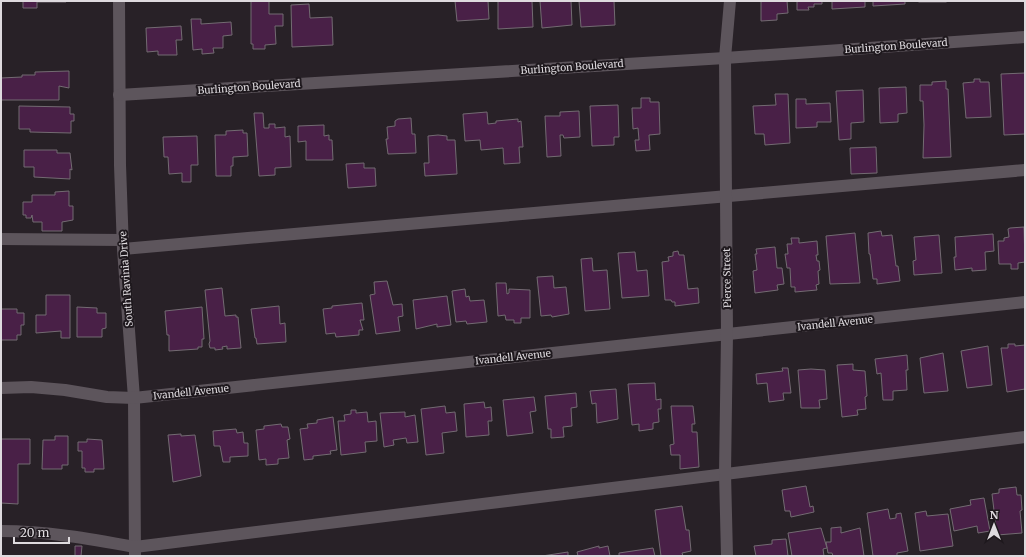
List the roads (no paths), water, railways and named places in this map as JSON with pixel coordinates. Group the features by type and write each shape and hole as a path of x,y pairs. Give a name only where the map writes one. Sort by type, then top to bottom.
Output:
{"street":[{"name":"South Ravinia Drive","path":"119,1 120,165 123,244 134,398 135,552"},
{"name":"Pierce Street","path":"727,556 725,473 728,334 725,58 730,1"},
{"name":"Burlington Boulevard","path":"119,95 1025,38"},
{"path":"1,239 123,244 726,196 1025,170"},
{"name":"Ivandell Avenue","path":"1,388 65,390 107,397 134,398 1025,302"},
{"path":"1,531 24,531 88,539 135,552 725,473 1025,437"}]}
